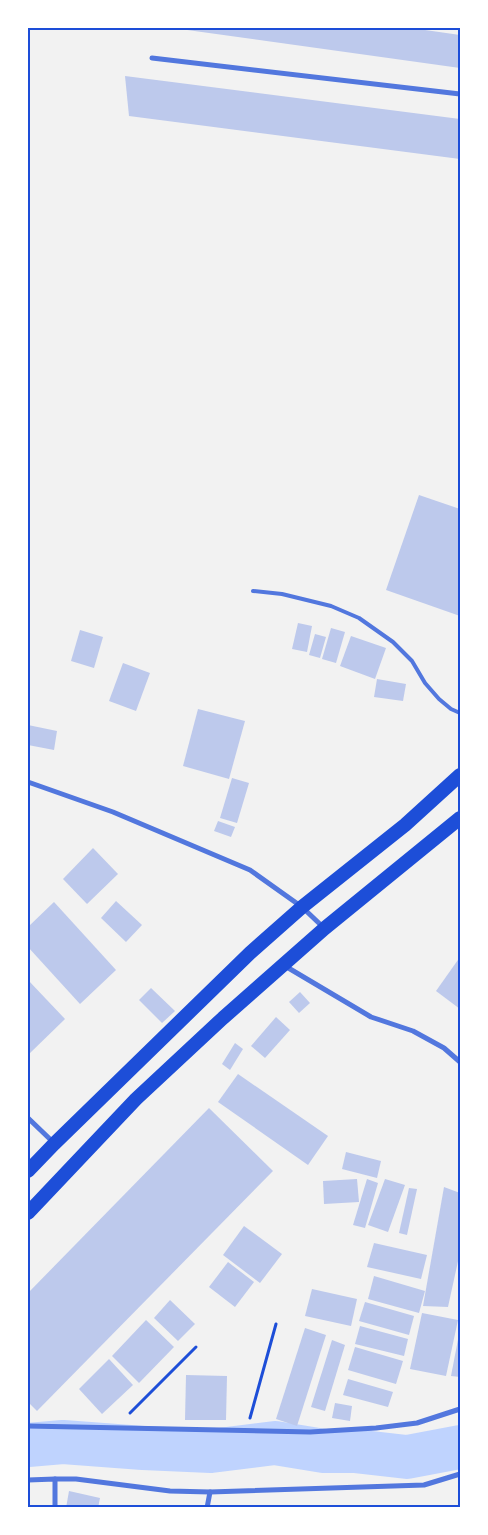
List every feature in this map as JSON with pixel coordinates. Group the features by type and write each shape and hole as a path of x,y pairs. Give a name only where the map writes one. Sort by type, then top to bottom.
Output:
{"highway":[{"path":"28,1172 54,1144 250,953 302,907 405,824 460,775"},
{"path":"28,1213 136,1099 282,964 460,818"}],"street":[{"path":"152,58 460,94"},
{"path":"28,782 114,812 250,870 302,907 325,928"},
{"path":"282,964 371,1017 413,1031 444,1048 460,1062"},
{"path":"28,1118 54,1144"},
{"path":"28,1426 310,1432 398,1426 417,1423 460,1409"},
{"path":"28,1480 76,1479 170,1491 210,1492 424,1485 460,1474"},
{"path":"54,1508 55,1480"},
{"path":"207,1508 210,1492"}],"lane":[{"path":"253,591 282,594 331,606 359,618 393,642 412,661 425,683 439,699 451,709 460,713"}],"path":[{"path":"247,1431 276,1324"},
{"path":"116,1428 196,1347"}],"building":[{"path":"411,28 460,35 460,68 180,29"},
{"path":"125,76 460,119 460,159 129,116"},
{"path":"419,495 460,509 460,616 386,590"},
{"path":"298,623 312,626 307,652 292,649"},
{"path":"331,628 345,632 336,663 322,659"},
{"path":"80,630 103,637 94,668 71,661"},
{"path":"315,634 326,637 320,658 309,655"},
{"path":"351,636 386,648 375,679 340,666"},
{"path":"123,663 150,673 136,711 109,701"},
{"path":"377,679 406,684 403,701 374,697"},
{"path":"198,709 245,721 229,779 183,766"},
{"path":"28,725 57,731 54,750 28,745"},
{"path":"232,778 249,783 237,823 220,818"},
{"path":"218,821 235,827 231,837 214,831"},
{"path":"93,848 118,874 87,904 63,879"},
{"path":"116,901 142,925 126,942 101,918"},
{"path":"54,902 116,970 80,1004 28,947 28,927"},
{"path":"460,957 460,1009 436,991"},
{"path":"28,980 65,1019 28,1055"},
{"path":"151,988 175,1011 162,1023 139,1000"},
{"path":"300,992 310,1003 299,1013 289,1002"},
{"path":"276,1017 290,1030 265,1058 251,1046"},
{"path":"235,1043 243,1049 230,1070 222,1064"},
{"path":"238,1074 328,1136 308,1165 218,1102"},
{"path":"209,1108 273,1171 37,1411 28,1402 28,1293"},
{"path":"346,1152 381,1161 377,1178 342,1169"},
{"path":"357,1179 359,1202 324,1204 323,1181"},
{"path":"367,1179 378,1183 365,1228 353,1225"},
{"path":"385,1179 405,1185 388,1232 368,1225"},
{"path":"444,1187 460,1193 460,1252 448,1307 423,1306"},
{"path":"409,1188 417,1189 407,1235 399,1233"},
{"path":"244,1226 282,1254 260,1283 223,1255"},
{"path":"374,1243 427,1255 421,1279 367,1267"},
{"path":"228,1262 254,1282 235,1307 209,1287"},
{"path":"374,1276 425,1291 419,1313 368,1299"},
{"path":"312,1289 357,1299 351,1326 305,1316"},
{"path":"170,1300 195,1324 178,1341 154,1318"},
{"path":"365,1302 414,1316 409,1335 359,1321"},
{"path":"422,1313 458,1320 446,1376 410,1369"},
{"path":"146,1320 174,1347 139,1383 112,1356"},
{"path":"360,1326 408,1339 404,1356 355,1344"},
{"path":"305,1328 326,1335 297,1426 276,1419"},
{"path":"460,1329 460,1377 451,1376"},
{"path":"332,1340 345,1345 325,1411 311,1407"},
{"path":"355,1347 403,1361 396,1384 348,1370"},
{"path":"109,1359 133,1385 102,1414 79,1389"},
{"path":"186,1375 227,1376 226,1420 185,1420"},
{"path":"348,1379 393,1392 388,1407 343,1395"},
{"path":"335,1403 352,1406 350,1421 332,1418"},
{"path":"69,1491 100,1498 98,1508 66,1508"}],"waterway":[{"path":"28,1445 63,1442 211,1451 275,1443 324,1451 354,1451 407,1457 460,1447"}]}
